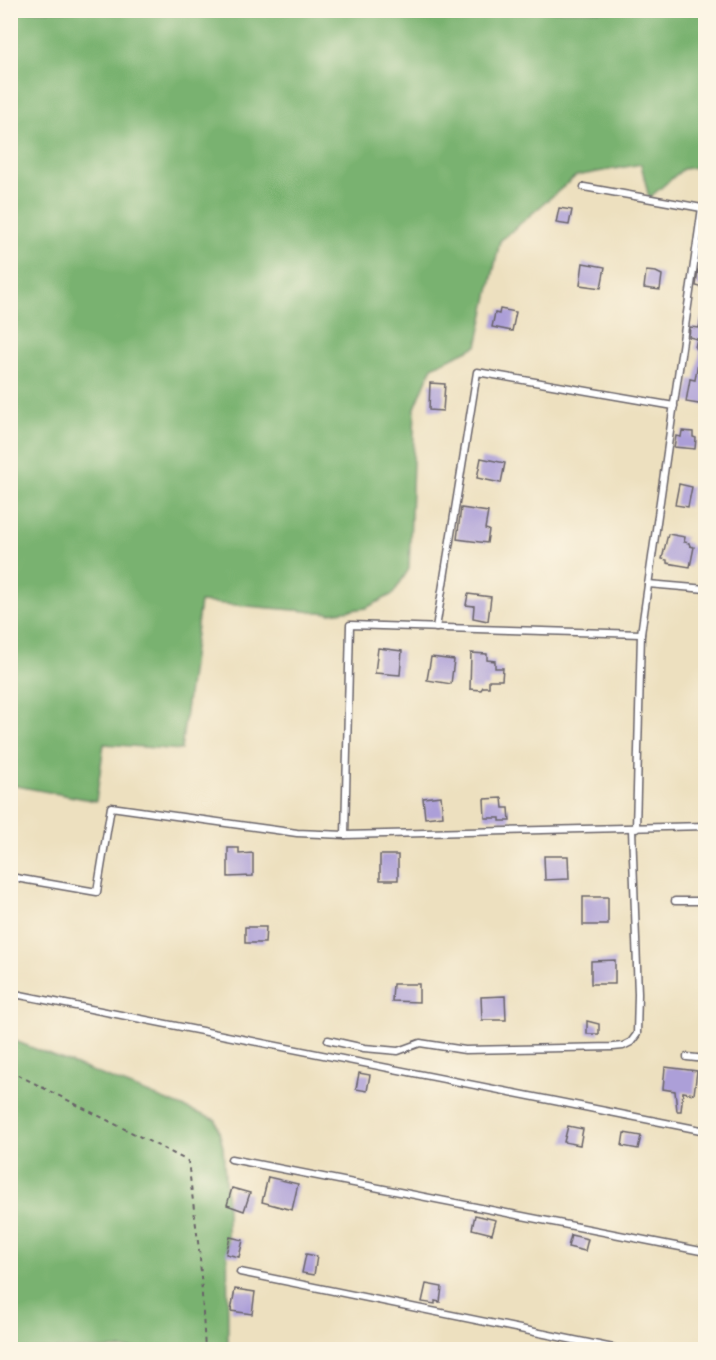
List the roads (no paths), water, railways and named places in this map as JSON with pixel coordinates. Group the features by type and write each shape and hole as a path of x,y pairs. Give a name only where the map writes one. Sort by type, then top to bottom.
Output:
{"lane":[{"path":"328,1040 364,1048 398,1051 420,1043 465,1050 613,1047 631,1042 637,1034 634,829 640,634 702,208 584,187"},
{"path":"436,628 477,372 674,406"},
{"path":"648,585 705,589"},
{"path":"345,835 350,625 640,634"},
{"path":"10,877 97,892 111,807 297,833 345,835 705,826"},
{"path":"675,901 705,901"},
{"path":"10,993 705,1131"},
{"path":"687,1057 705,1059"},
{"path":"231,1159 705,1252"},
{"path":"240,1272 623,1350"}]}
